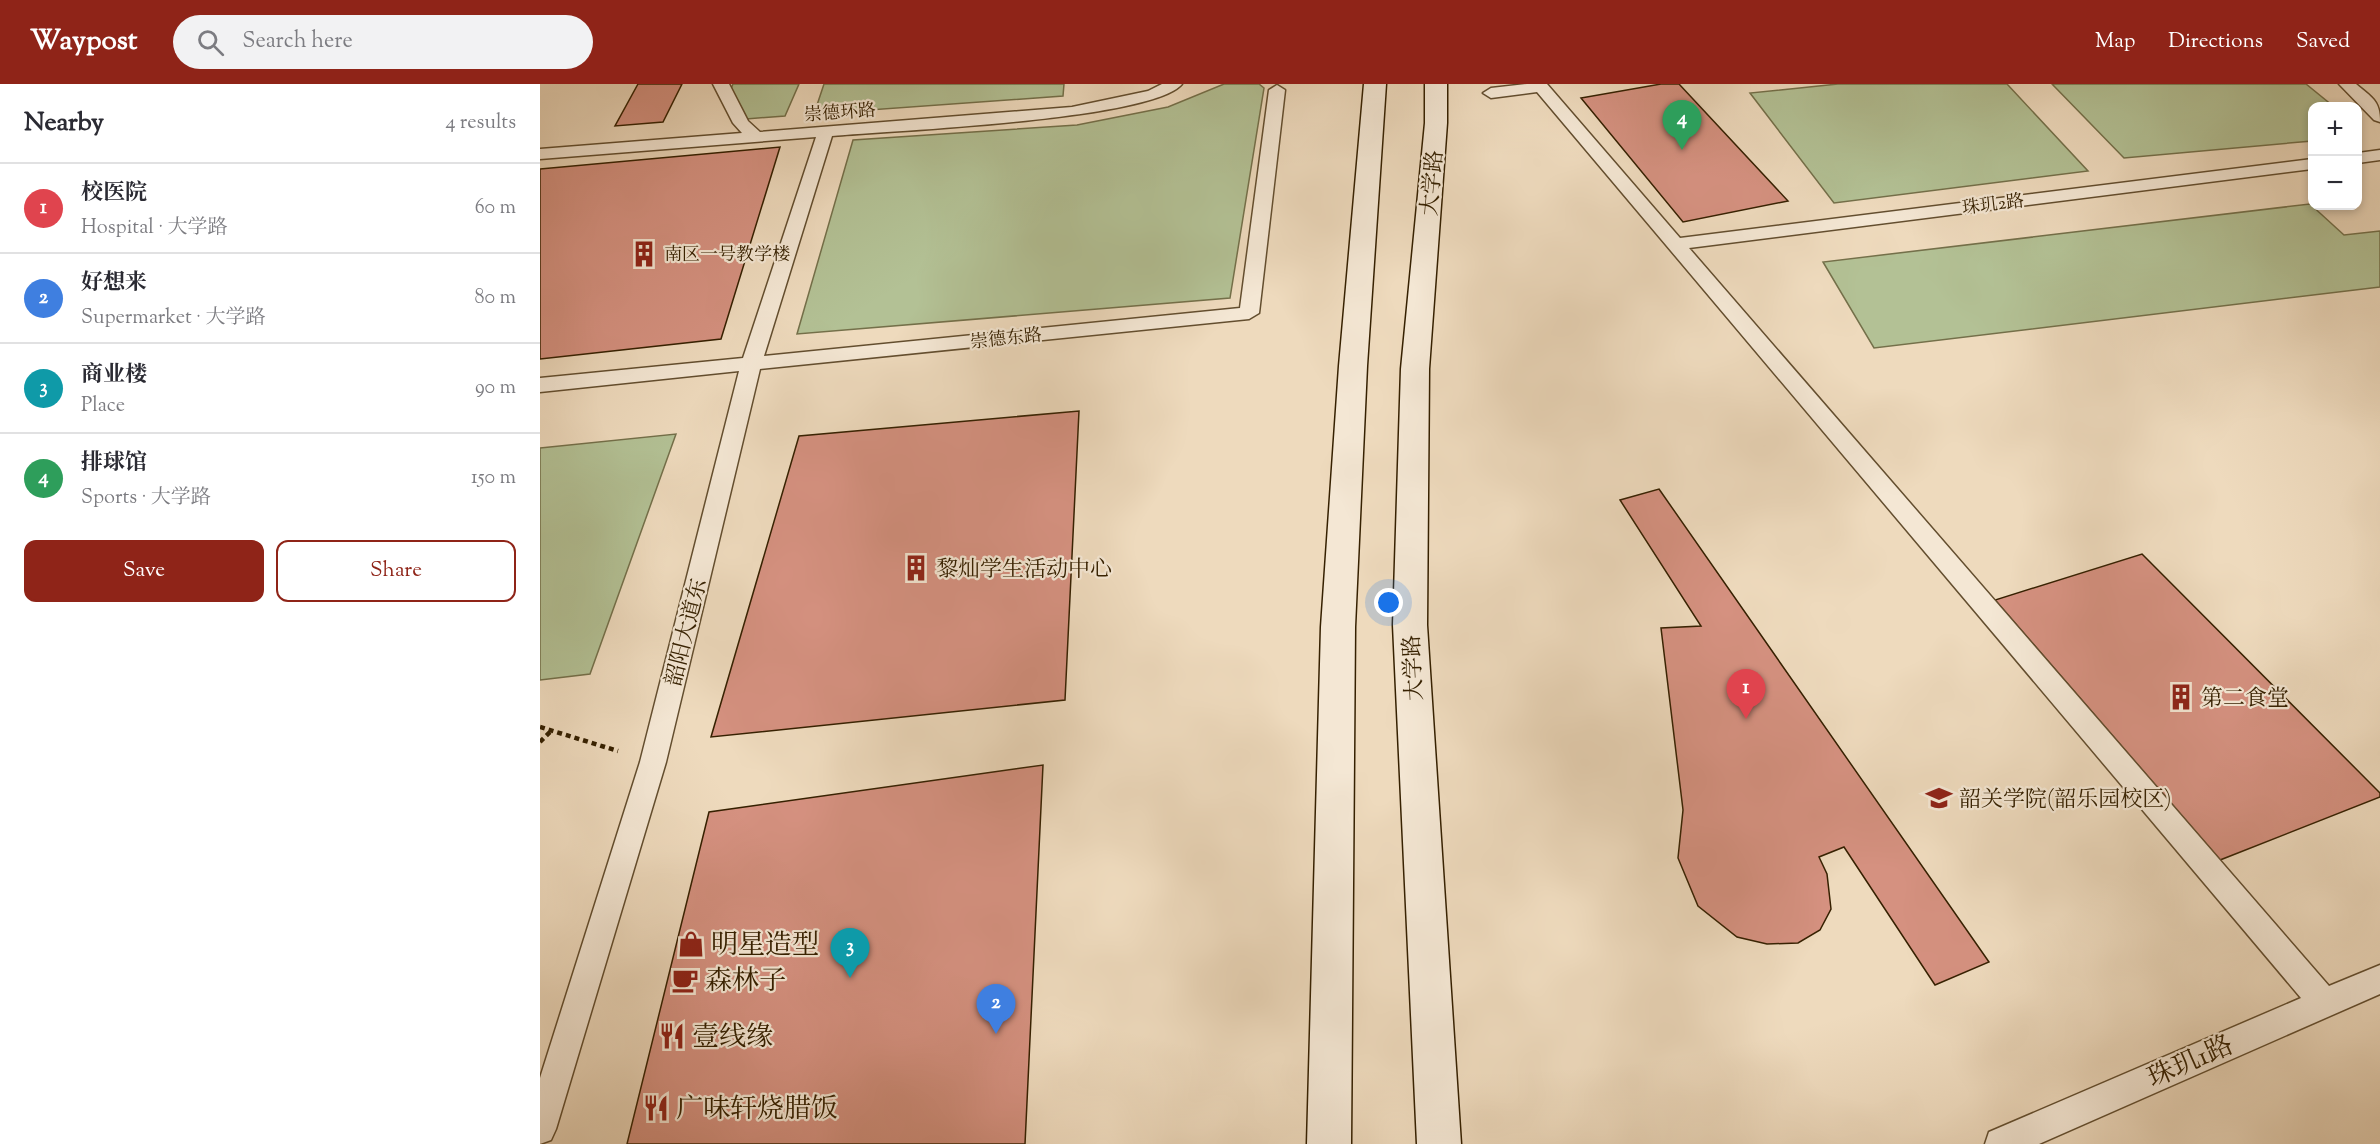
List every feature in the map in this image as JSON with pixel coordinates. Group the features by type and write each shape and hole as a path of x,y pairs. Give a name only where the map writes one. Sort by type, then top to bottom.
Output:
{"main road":[{"path":"1329,1144 1338,627 1353,366 1375,84"},
{"name":"大学路","path":"1436,84 1436,123 1415,369 1410,625 1439,1144"}],"lane":[{"path":"721,84 741,123 756,137"},
{"name":"崇德环路","path":"540,153 825,133 1072,112 1154,96 1174,84"},
{"path":"2347,84 2370,104 2380,117"},
{"path":"1491,93 1542,87 2324,1003"},
{"name":"崇德东路","path":"540,385 1249,313 1285,118 1277,90"},
{"name":"韶阳大道东","path":"540,1129 653,762 751,365 825,133"},
{"path":"2362,157 2380,155"},
{"name":"珠玑2路","path":"1674,244 2308,165"},
{"name":"珠玑1路","path":"2001,1144 2380,979"}],"path":[{"path":"540,727 653,762"},
{"path":"540,742 553,730"}],"green space":[{"path":"733,84 799,84 785,116 746,119 730,91"},
{"path":"824,84 1064,84 1063,96 814,114"},
{"path":"1224,84 1259,84 1264,88 1230,298 797,334 853,140 1077,125 1168,107"},
{"path":"1838,84 2007,84 2088,171 1834,203 1750,93"},
{"path":"2052,84 2306,84 2328,102 2308,102 2308,141 2124,158"},
{"path":"2308,204 2308,210 2317,210 2344,235 2380,231 2380,287 1874,348 1823,262"},
{"path":"676,434 590,674 540,680 540,448"}],"building":[{"path":"638,84 682,84 663,122 615,126"},
{"path":"1661,84 1679,84 1788,201 1683,222 1581,98"},
{"name":"南区一号教学楼","path":"780,147 721,339 540,359 540,169"},
{"name":"黎灿学生活动中心","path":"1079,411 1065,700 711,737 799,436"},
{"path":"1659,489 1989,962 1935,985 1844,847 1819,857 1827,874 1831,909 1820,930 1798,943 1767,944 1737,937 1698,906 1678,858 1683,810 1661,628 1701,626 1620,500"},
{"name":"第二食堂","path":"2142,554 2380,793 2380,797 2220,860 1995,600"},
{"path":"1043,765 1025,1144 627,1144 709,812"}],"place":[{"name":"排球馆","path":"1682,150"},
{"name":"南区一号教学楼","path":"644,254"},
{"name":"黎灿学生活动中心","path":"916,568"},
{"name":"第二食堂","path":"2181,697"},
{"name":"校医院","path":"1746,719"},
{"name":"韶关学院(韶乐园校区)","path":"1939,798"},
{"name":"明星造型","path":"691,944"},
{"name":"商业楼","path":"850,978"},
{"name":"森林子","path":"685,980"},
{"name":"好想来","path":"996,1034"},
{"name":"壹线缘","path":"672,1036"},
{"name":"广味轩烧腊饭","path":"656,1108"}]}
